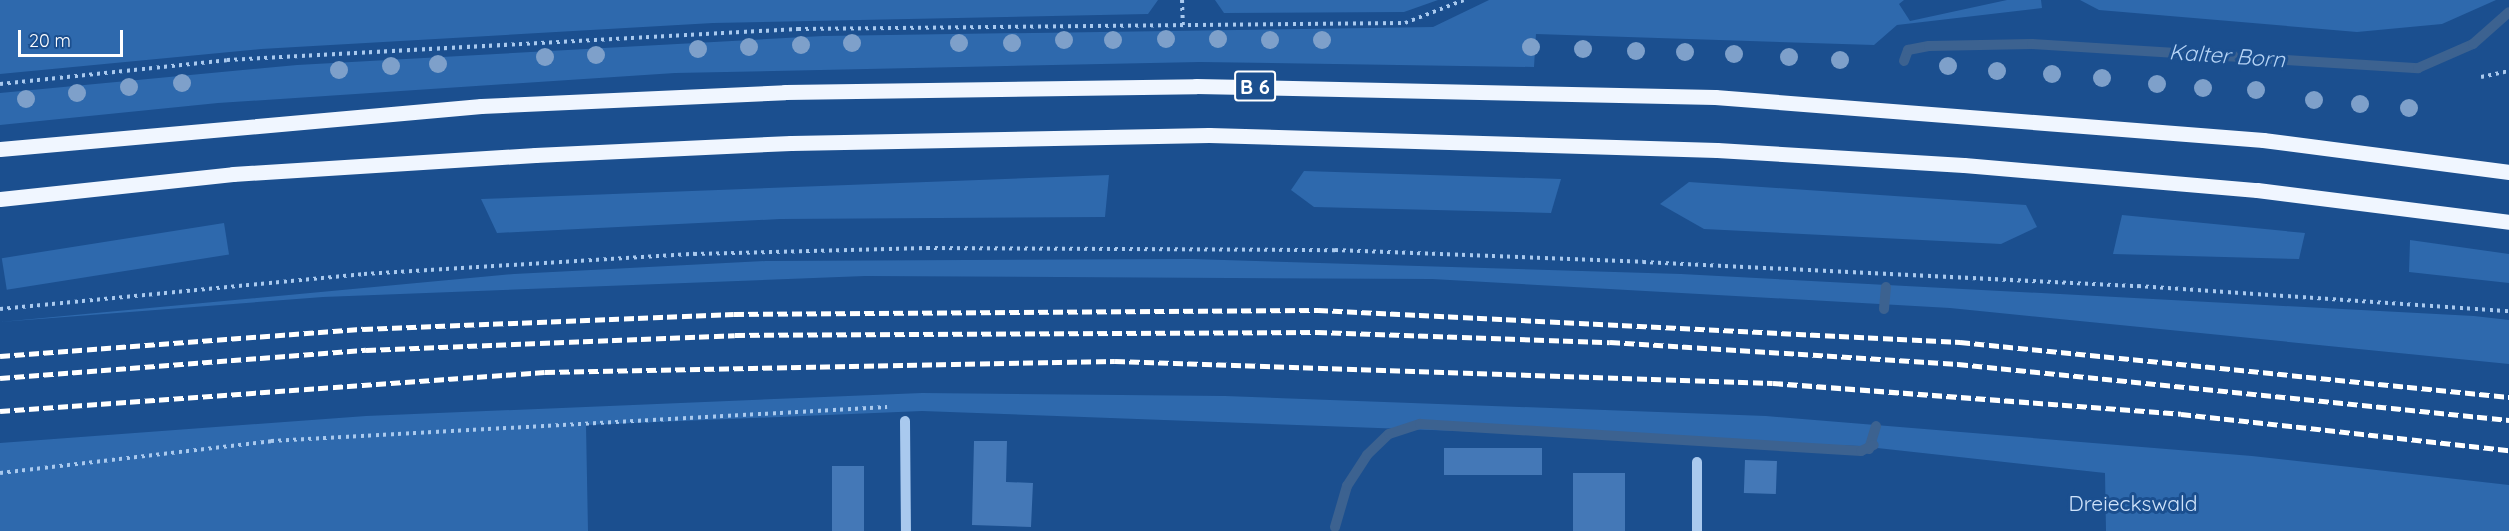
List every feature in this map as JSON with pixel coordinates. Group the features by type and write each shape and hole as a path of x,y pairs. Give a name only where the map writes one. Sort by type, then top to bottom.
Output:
{"main road":[{"name":"B 6","path":"0,149 481,106 785,92 1196,86 1715,97 2263,140 2509,172"},
{"path":"0,199 233,174 535,155 791,143 1209,135 1717,150 1964,165 2257,190 2509,222"}],"street":[{"path":"905,421 906,531"},
{"path":"1697,462 1697,531"}],"path":[{"path":"1182,0 1183,26"},
{"path":"0,84 227,60 798,29 1405,23 1463,1"},
{"path":"2481,76 2509,71"},
{"path":"0,309 364,274 694,254 939,248 1335,250 1643,262 2138,286 2509,311"},
{"path":"0,473 271,441 582,422 901,406 905,421"}],"green space":[{"path":"0,0 1158,0 1148,14 713,23 261,49 0,74"},
{"path":"1215,0 1438,0 1404,12 1224,13"},
{"path":"1489,0 1904,0 1899,4 1910,21 2007,0 2041,0 2042,8 1897,25 1874,45 1536,34 1534,67 1200,62 675,73 218,103 0,125 0,93 297,65 823,36 1433,27"},
{"path":"2080,0 2496,0 2442,24 2357,32 2099,10"},
{"path":"1304,171 1561,179 1551,213 1314,207 1291,190"},
{"path":"1109,175 1105,217 780,219 497,233 481,199"},
{"path":"1689,182 2026,205 2037,227 2001,244 1704,229 1660,204"},
{"path":"2122,215 2305,233 2299,259 2113,254"},
{"path":"224,223 229,255 7,290 2,258"},
{"path":"2410,240 2509,254 2509,283 2409,272"},
{"path":"1192,259 1681,274 2474,316 2509,320 2509,364 1950,308 1432,279 865,276 323,297 0,322 514,274 766,261"},
{"name":"Dreieckswald","path":"922,393 1225,396 1766,416 2252,456 2509,485 2509,531 2106,531 2105,473 1859,446 922,411 586,425 588,531 0,531 0,443 366,416"}],"building":[{"path":"974,441 1007,441 1006,482 1033,483 1031,527 972,525"},
{"path":"1444,448 1542,448 1542,475 1444,475"},
{"path":"1745,460 1777,461 1776,494 1744,493"},
{"path":"832,466 864,466 864,531 832,531"},
{"path":"1573,473 1625,473 1625,531 1573,531"}],"waterway":[{"name":"Kalter Born","path":"1904,61 1908,50 1929,46 2032,44 2418,68 2473,44 2509,12"},
{"name":"Kalter Born","path":"1884,309 1886,287"},
{"path":"1335,527 1347,486 1367,455 1389,434 1420,424 1861,451 1874,445"},
{"name":"Kalter Born","path":"1869,449 1876,426"}],"railway":[{"path":"0,356 363,329 734,314 1318,310 1960,342 2509,397"},
{"path":"0,378 366,350 735,335 1317,332 1610,342 1958,364 2509,420"},
{"path":"0,411 545,372 1115,361 1773,383 2181,414 2509,450"}]}
